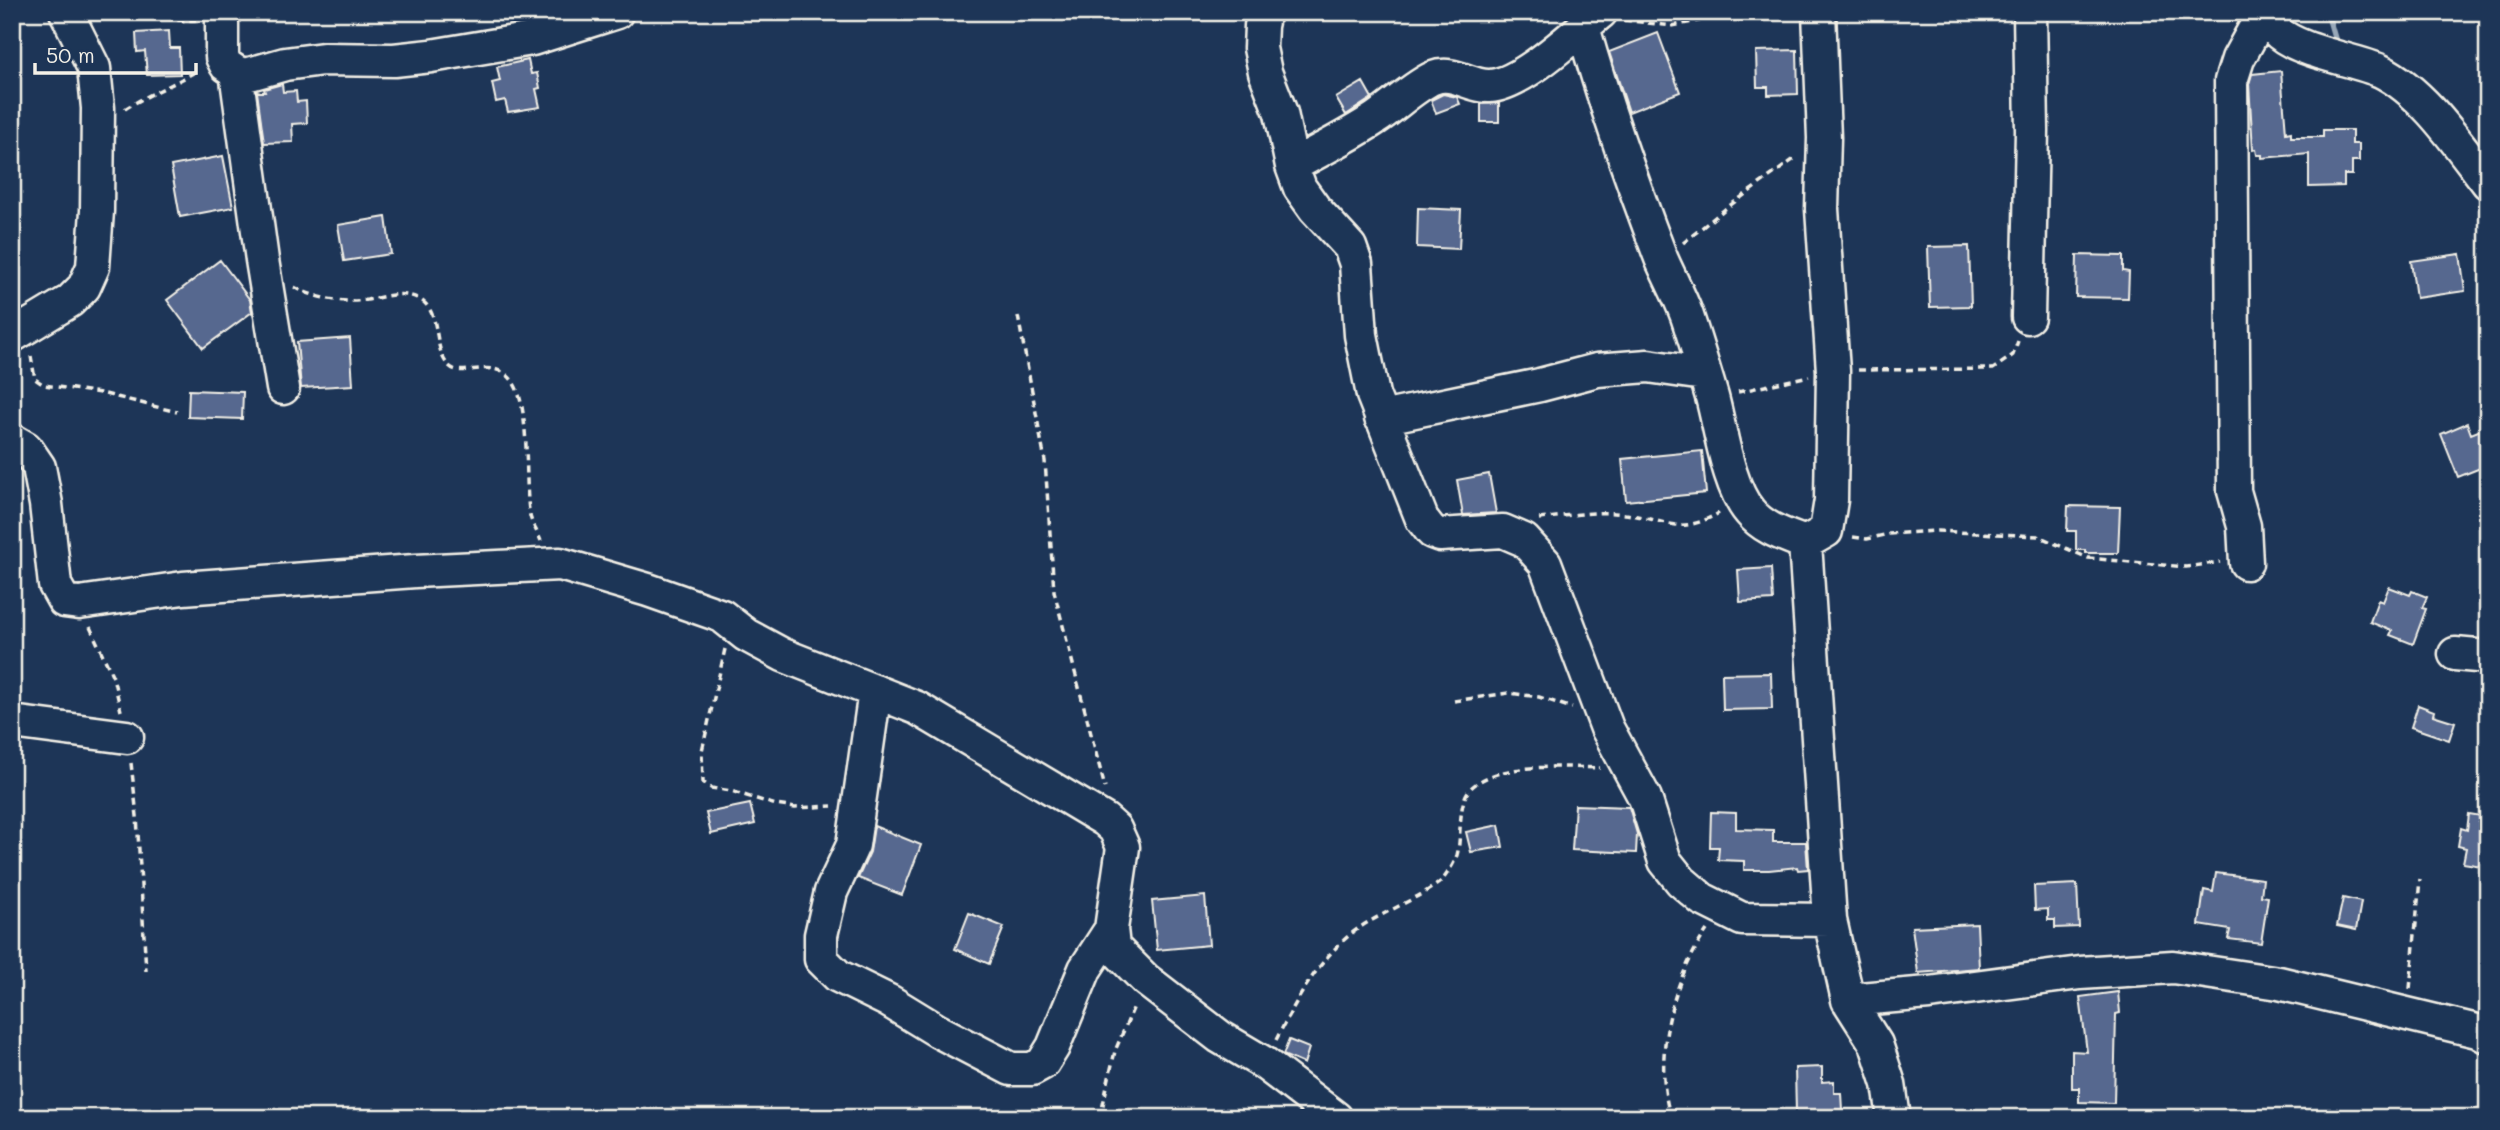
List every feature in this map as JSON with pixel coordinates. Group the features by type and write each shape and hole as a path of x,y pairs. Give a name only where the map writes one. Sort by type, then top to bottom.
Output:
{"street":[{"path":"22,331 70,301 84,287 93,267 98,134 94,68 66,12"},
{"path":"229,65 254,74 285,64 323,59 394,60 431,56 532,39 617,12"},
{"path":"1265,12 1260,48 1265,72 1281,113 1292,166 1300,188 1315,209 1350,247 1356,264 1361,335 1373,395 1422,519 1432,532 1440,536 1503,531 1524,540 1545,563 1607,728 1645,798 1665,861 1681,881 1702,898 1742,919 1830,920"},
{"path":"1819,12 1824,138 1822,209 1833,371 1831,500 1816,537 1830,920 1848,1000 1876,1044 1889,1084 1894,1118"},
{"path":"2028,317 2032,131 2030,12"},
{"path":"2246,563 2244,526 2234,491 2231,81 2238,59 2264,12 2277,32 2295,43 2382,72 2417,98 2488,183"},
{"path":"221,14 283,388"},
{"path":"1292,166 1373,120 1427,81 1448,75 1480,85 1493,86 1506,82 1551,55 1594,18"},
{"path":"1594,18 1602,94 1662,260 1686,315 1741,499 1750,513 1769,528 1816,537"},
{"path":"1381,418 1540,385 1597,370 1648,366 1708,386"},
{"path":"12,440 26,448 39,467 55,585 64,601 79,603 183,588 560,564 648,590 722,616 746,635 783,655 917,708 1105,820 1115,829 1123,847 1111,929 1113,947 1146,980 1220,1037 1264,1063 1336,1118"},
{"path":"2455,654 2488,657"},
{"path":"875,691 853,845 831,892 821,935 821,959 838,976 1011,1069 1032,1069 1042,1063 1053,1047 1085,969 1111,929"},
{"path":"12,722 127,737"},
{"path":"1848,1000 1929,993 2080,973 2173,967 2279,983 2477,1031 2488,1037"}],"path":[{"path":"155,12 161,17 180,21 221,14"},
{"path":"1594,18 1672,26 1744,12"},
{"path":"98,134 123,110 146,95 229,65"},
{"path":"1662,260 1725,209 1824,138"},
{"path":"292,285 313,297 331,301 364,300 402,293 420,299 432,311 436,335 446,363 452,369 466,371 493,367 509,376 521,395 530,517 547,553 560,564"},
{"path":"1018,316 1045,461 1054,591 1105,790"},
{"path":"1708,386 1833,371 1993,369 2013,355 2028,317"},
{"path":"22,331 35,379 44,385 101,393 177,412"},
{"path":"1503,531 1519,522 1593,513 1625,514 1680,527 1701,523 1741,499"},
{"path":"1816,537 1867,539 1889,534 1937,531 2038,537 2088,558 2186,566 2231,560 2246,563"},
{"path":"79,603 113,677 127,737 137,816 146,971"},
{"path":"722,616 726,647 702,751 703,782 711,788 795,808 859,805"},
{"path":"1454,701 1509,693 1539,697 1572,708"},
{"path":"1264,1063 1298,998 1327,959 1358,929 1439,885 1457,853 1464,803 1469,789 1489,777 1537,767 1629,768"},
{"path":"2407,1016 2420,879"},
{"path":"1671,1118 1667,1105 1665,1041 1673,1003 1693,950 1721,908"},
{"path":"1100,1118 1115,1052 1146,980"}],"building":[{"path":"169,31 170,48 179,48 180,74 147,75 145,51 137,52 136,33"},
{"path":"1658,33 1680,92 1629,112 1609,52"},
{"path":"1797,50 1798,94 1768,95 1768,87 1757,87 1756,51"},
{"path":"528,60 531,74 537,73 540,88 536,89 540,107 508,112 505,100 496,102 492,83 500,81 497,67"},
{"path":"2281,71 2286,133 2291,132 2291,137 2323,137 2323,130 2352,130 2352,144 2359,144 2359,161 2352,161 2352,175 2344,175 2344,186 2309,187 2309,154 2262,158 2262,155 2257,155 2256,149 2253,150 2249,84 2252,74"},
{"path":"1363,82 1372,98 1346,115 1336,98"},
{"path":"282,84 283,92 296,91 297,102 306,101 307,123 292,124 293,142 264,143 257,92 265,92 264,89"},
{"path":"1443,94 1457,97 1460,104 1436,113 1431,100"},
{"path":"1499,103 1499,122 1481,122 1481,104"},
{"path":"223,156 233,207 180,217 171,166"},
{"path":"1418,208 1461,210 1459,249 1417,247"},
{"path":"386,217 391,254 344,261 338,225"},
{"path":"1969,246 1971,306 1930,307 1928,247"},
{"path":"2460,254 2465,291 2416,298 2411,261"},
{"path":"2077,255 2123,256 2123,271 2129,272 2128,298 2076,297"},
{"path":"220,260 250,300 252,312 203,348 167,300"},
{"path":"350,338 353,385 301,388 297,342"},
{"path":"189,390 243,392 242,419 188,417"},
{"path":"2467,423 2471,434 2488,427 2488,465 2458,477 2441,434"},
{"path":"1702,451 1706,493 1626,501 1622,459"},
{"path":"1489,474 1496,513 1463,515 1457,480"},
{"path":"2068,506 2120,507 2118,553 2085,553 2085,550 2076,550 2076,531 2067,531"},
{"path":"1771,568 1773,600 1740,602 1738,570"},
{"path":"2389,587 2410,595 2412,591 2427,597 2422,608 2426,609 2413,644 2390,635 2392,631 2370,622 2378,600 2383,602"},
{"path":"1771,673 1772,709 1723,710 1722,674"},
{"path":"2418,705 2434,711 2433,715 2455,722 2449,740 2411,727"},
{"path":"750,804 755,824 711,834 706,813"},
{"path":"1575,805 1629,807 1637,834 1636,853 1572,850"},
{"path":"1711,812 1736,813 1736,829 1773,830 1773,842 1806,842 1808,869 1798,870 1797,867 1744,870 1744,861 1718,860 1719,847 1710,847"},
{"path":"2469,814 2488,817 2488,867 2463,863 2466,848 2458,846 2461,828 2467,830"},
{"path":"1499,825 1503,847 1471,852 1466,832"},
{"path":"874,826 921,845 902,895 858,878 870,852"},
{"path":"2216,873 2263,879 2261,896 2268,897 2261,943 2228,939 2230,930 2199,925 2204,890 2213,892"},
{"path":"2077,884 2079,927 2055,928 2055,920 2048,920 2048,909 2035,910 2034,886"},
{"path":"1205,896 1209,945 1157,950 1152,901"},
{"path":"2343,898 2361,902 2356,930 2337,926"},
{"path":"969,913 1004,927 989,964 955,949"},
{"path":"1977,924 1979,968 1918,973 1912,927"},
{"path":"2118,992 2120,1013 2116,1014 2114,1103 2079,1102 2079,1088 2072,1088 2072,1051 2087,1052 2080,997"},
{"path":"1289,1040 1309,1048 1304,1064 1283,1055"},
{"path":"1822,1067 1822,1082 1834,1081 1834,1093 1841,1093 1842,1110 1835,1110 1836,1118 1815,1118 1815,1112 1796,1112 1795,1068"}],"waterway":[{"path":"2327,12 2337,46"}]}
